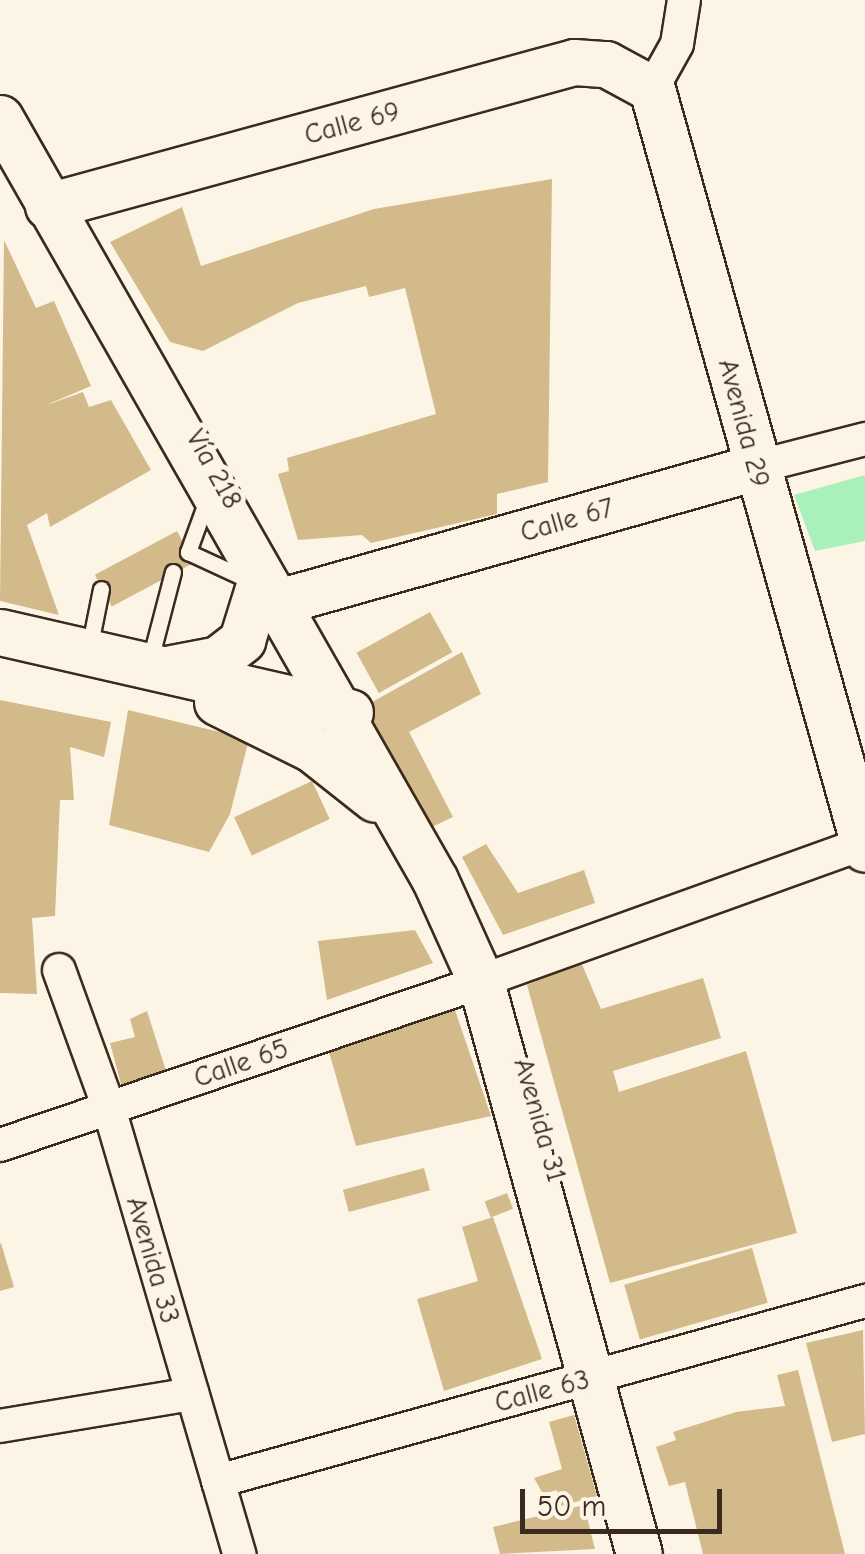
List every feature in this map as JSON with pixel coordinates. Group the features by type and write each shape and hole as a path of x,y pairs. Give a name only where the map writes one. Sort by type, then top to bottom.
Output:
{"main road":[{"name":"Calle 69","path":"57,219 574,62 606,64 652,90"},
{"name":"Avenida 29","path":"652,90 864,845"},
{"name":"Vía 218","path":"0,118 12,168 114,288 272,596"},
{"name":"Vía 218","path":"57,219 209,494 340,712"},
{"name":"Calle 67","path":"272,596 756,467"},
{"path":"148,668 218,660 272,596"},
{"path":"0,632 340,712"},
{"path":"148,668 312,749 398,818"},
{"name":"Avenida 31","path":"340,712 490,979"},
{"name":"Avenida 31","path":"340,712 490,979 602,1374 664,1554"},
{"name":"Avenida 31","path":"602,1374 639,1554"}],"street":[{"path":"652,90 677,44 684,0"},
{"name":"Calle 67","path":"756,467 865,439"},
{"name":"Calle 65","path":"0,1145 490,979 864,845"},
{"name":"Avenida 33","path":"59,970 109,1108 239,1554"},
{"name":"Calle 63","path":"218,1480 865,1301"},
{"path":"0,1426 192,1394"}],"lane":[{"path":"148,668 173,572"},
{"path":"89,654 101,589"}],"green space":[{"path":"865,475 865,541 815,551 794,495"}],"building":[{"path":"552,179 548,482 497,494 497,514 371,543 362,535 298,540 278,474 289,471 287,458 436,414 405,288 369,297 366,286 298,303 203,351 170,342 110,242 182,207 201,266 374,209"},
{"path":"4,240 36,308 54,301 91,386 44,406 83,392 89,407 111,400 151,470 50,527 47,513 27,525 59,615 0,601"},
{"path":"177,531 194,563 112,606 95,575"},
{"path":"430,612 452,652 379,693 357,653"},
{"path":"462,652 481,694 409,732 453,817 432,827 365,706"},
{"path":"0,700 111,722 104,757 70,747 74,800 60,800 55,916 32,918 37,994 0,993"},
{"path":"128,710 249,739 230,814 209,852 109,825"},
{"path":"312,781 330,819 252,855 234,817"},
{"path":"486,844 518,893 584,870 595,903 503,935 462,857"},
{"path":"415,930 433,963 327,1000 318,941"},
{"path":"581,962 601,1009 703,978 721,1038 613,1071 619,1092 746,1051 797,1233 610,1283 527,985"},
{"path":"454,1007 491,1116 356,1146 329,1052"},
{"path":"147,1011 167,1074 133,1089 121,1084 110,1043 135,1037 130,1019"},
{"path":"424,1168 430,1190 349,1212 343,1190"},
{"path":"507,1193 513,1209 491,1217 485,1202"},
{"path":"493,1217 542,1359 444,1391 417,1299 478,1281 462,1227"},
{"path":"0,1244 14,1287 0,1291"},
{"path":"752,1248 768,1303 640,1339 624,1285"},
{"path":"863,1330 865,1434 832,1442 806,1343"},
{"path":"798,1370 845,1554 703,1554 685,1482 669,1486 656,1447 676,1440 673,1432 736,1412 785,1406 777,1375"},
{"path":"574,1415 597,1496 561,1506 557,1490 543,1494 534,1478 562,1469 549,1422"},
{"path":"584,1505 595,1549 500,1554 493,1527"}]}
